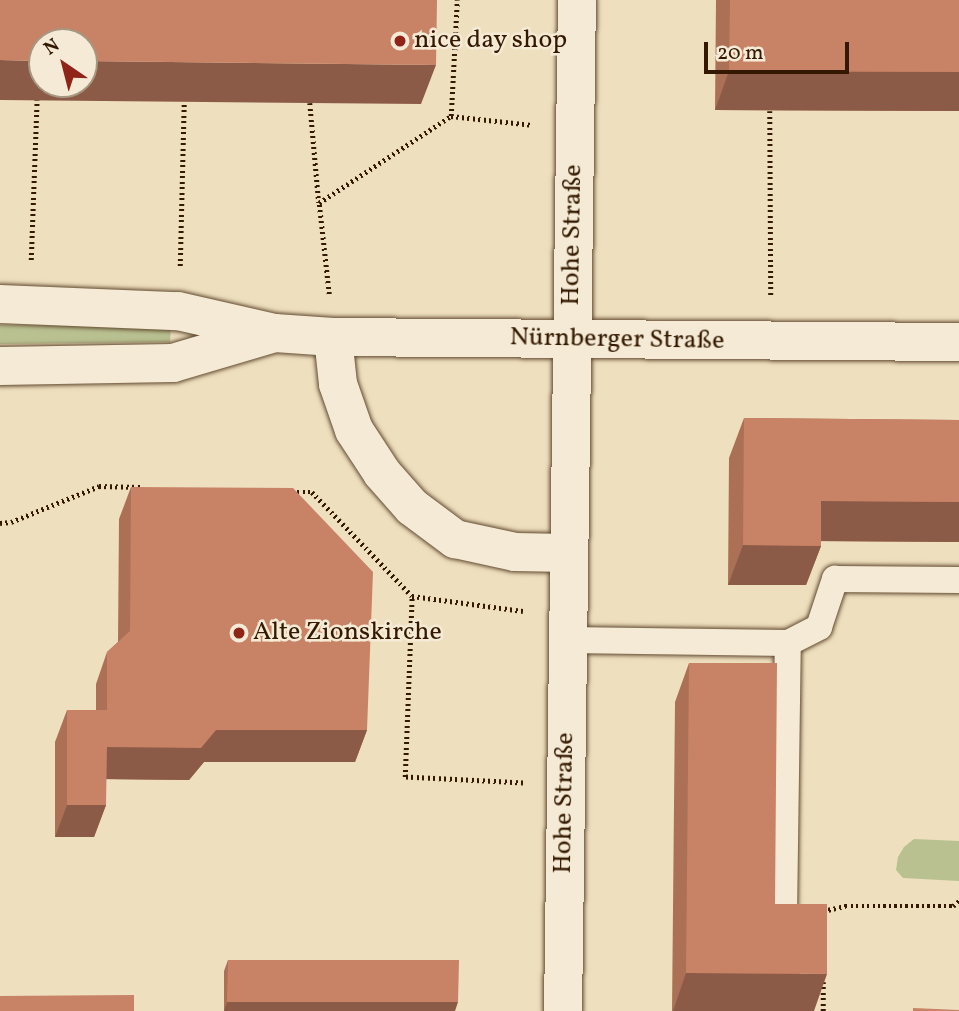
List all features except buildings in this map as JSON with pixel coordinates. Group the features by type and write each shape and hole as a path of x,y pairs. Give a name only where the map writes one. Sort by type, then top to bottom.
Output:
{"street":[{"name":"Hohe Straße","path":"563,1011 577,0"},
{"name":"Nürnberger Straße","path":"14,305 178,311 275,333 333,337 959,342"},
{"name":"Nürnberger Straße","path":"0,366 173,363 275,333"},
{"path":"333,337 338,384 354,429 383,473 412,507 455,539 515,552 568,553"}],"lane":[{"path":"568,628 788,643 819,627 835,579 959,580"},
{"path":"784,916 788,643"}],"path":[{"path":"451,116 457,0"},
{"path":"14,305 37,100"},
{"path":"178,311 184,102"},
{"path":"310,103 333,337"},
{"path":"770,111 771,341"},
{"path":"319,203 451,116 575,130"},
{"path":"0,523 11,522 99,486 152,488"},
{"path":"285,491 312,492 412,596 568,628"},
{"path":"412,596 405,777 566,786"},
{"path":"784,916 845,906 953,906 959,901"},
{"path":"824,911 824,924"},
{"path":"823,974 823,1011"}],"green space":[{"path":"0,325 171,326 170,342 0,344"},
{"path":"914,839 959,841 959,881 903,878 896,870 898,857 904,847"}],"place":[{"name":"nice day shop","path":"400,41"},
{"name":"Alte Zionskirche","path":"239,633"}]}
